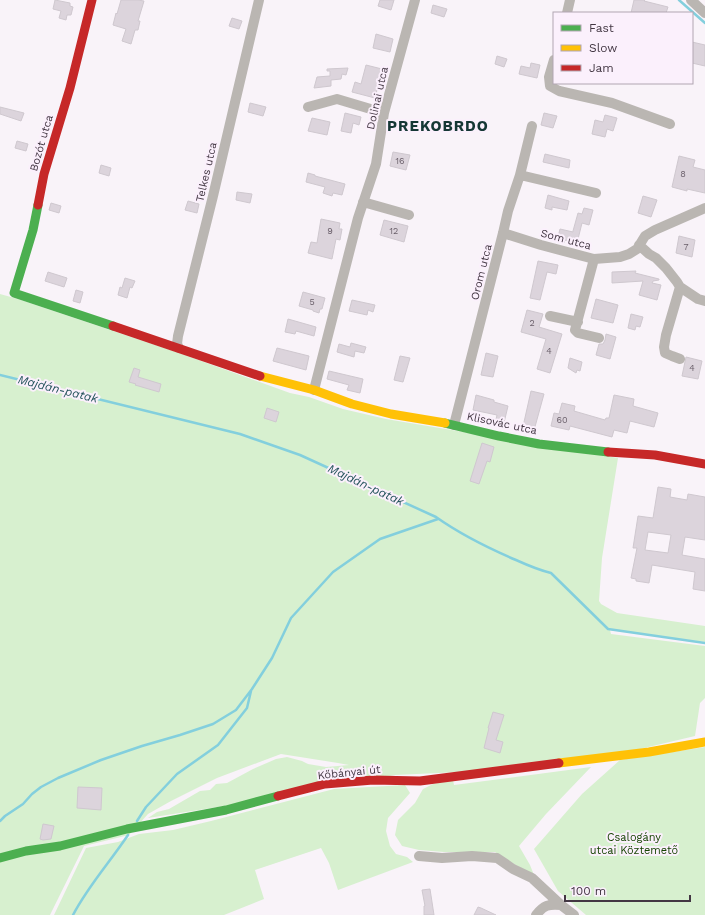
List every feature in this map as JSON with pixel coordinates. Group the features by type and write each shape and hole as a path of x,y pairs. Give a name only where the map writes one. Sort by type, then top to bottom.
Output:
{"street":[{"name":"Bozót utca","path":"14,293 33,230 44,174 70,88 92,0"},
{"name":"Telkes utca","path":"179,348 177,344 178,336 213,196 259,0"},
{"name":"Dolinai utca","path":"314,390 348,253 376,164 384,113 415,0"},
{"path":"566,12 570,0"},
{"path":"690,0 705,13"},
{"path":"553,63 549,77 550,86 559,90 612,104 670,124"},
{"path":"308,107 337,99 384,113"},
{"name":"Orom utca","path":"454,425 508,211 520,175 532,126"},
{"path":"520,175 596,193"},
{"path":"363,202 409,215"},
{"name":"Som utca","path":"503,233 541,245 594,258 620,257 636,250 646,236 655,230 705,208"},
{"path":"640,245 666,268 680,287 698,299 705,301"},
{"path":"594,258 575,330 578,333 599,338"},
{"path":"680,287 664,347 666,352 672,356 680,358"},
{"name":"Klisovác utca","path":"14,293 260,376 314,390 352,404 391,414 454,425 539,444 619,453 654,455 705,464"},
{"path":"550,316 578,322"},
{"name":"Kőbányai út","path":"0,858 26,851 60,846 127,829 226,810 326,784 373,780 420,781 649,752 705,742"},
{"path":"419,856 442,858 472,856 497,858 513,869 532,878 574,915"},
{"path":"536,915 545,905 561,905"}],"green space":[{"path":"0,294 179,353 290,393 309,397 343,409 386,419 618,458 602,558 599,601 601,604 617,613 705,626 705,642 610,630 611,634 705,646 705,698 700,703 695,736 640,749 504,770 395,775 243,803 148,818 157,812 169,809 200,791 210,790 216,784 227,783 276,759 287,757 308,764 326,767 349,765 281,754 217,778 171,801 148,814 129,835 84,846 50,915 0,915"},
{"name":"Csalogány utcai Köztemető","path":"705,747 705,915 586,915 558,891 534,849 582,794 620,760"},
{"path":"591,767 546,814 519,846 534,875 495,852 444,852 419,850 402,846 395,835 398,820 415,803 423,789 433,784 453,780 454,785"},
{"path":"405,785 410,793 388,818 386,831 390,846 396,854 407,857 413,862 338,890 329,863 321,848 255,870 264,899 224,915 54,915 86,848 118,842 139,834 173,830 211,821 334,789"}],"building":[{"path":"55,0 70,3 70,6 73,7 71,15 67,15 66,20 59,18 61,11 53,9"},
{"path":"121,0 144,1 138,21 140,21 138,30 135,30 131,44 122,41 126,29 113,25"},
{"path":"380,0 394,0 391,10 378,6"},
{"path":"634,0 645,0 644,1 668,7 666,12 631,12"},
{"path":"433,5 447,9 444,17 431,13"},
{"path":"232,18 242,21 239,29 229,26"},
{"path":"376,34 393,39 390,52 373,48"},
{"path":"693,42 705,45 705,66 693,63"},
{"path":"497,56 507,59 504,67 495,64"},
{"path":"531,63 540,65 537,78 519,74 521,66 530,68"},
{"path":"366,65 386,70 383,83 379,82 375,98 352,92 355,82 361,84"},
{"path":"348,68 346,75 342,74 341,79 331,80 331,86 314,88 317,77 330,76 330,71 327,71 327,69"},
{"path":"250,103 266,107 263,116 248,112"},
{"path":"0,107 24,113 21,121 0,114"},
{"path":"345,113 361,117 359,125 353,123 351,133 341,131"},
{"path":"544,113 557,116 553,128 541,125"},
{"path":"605,115 617,118 613,131 607,129 605,137 592,134 595,120 603,122"},
{"path":"312,118 330,122 327,135 308,131"},
{"path":"17,141 28,144 26,151 15,148"},
{"path":"393,152 410,155 406,170 390,166"},
{"path":"545,154 570,160 569,168 543,162"},
{"path":"679,156 695,160 693,167 705,170 705,193 687,189 687,191 672,187"},
{"path":"101,165 111,168 109,176 99,173"},
{"path":"308,173 345,184 342,195 333,193 332,196 323,193 325,187 306,182"},
{"path":"237,192 252,194 250,203 236,200"},
{"path":"548,195 569,201 567,210 552,207 552,210 545,208"},
{"path":"643,196 657,200 651,217 638,213"},
{"path":"188,201 199,204 197,213 185,210"},
{"path":"51,203 61,206 59,213 49,210"},
{"path":"584,208 593,210 589,225 582,223 577,243 565,240 564,243 557,241 560,229 573,232 578,213 582,214"},
{"path":"321,219 340,223 339,229 342,229 340,240 336,239 332,259 308,253 311,242 317,243"},
{"path":"384,220 408,226 404,242 380,235"},
{"path":"679,236 695,240 692,257 676,253"},
{"path":"538,261 558,265 556,274 547,272 540,300 530,298"},
{"path":"636,271 635,273 659,279 653,281 652,283 661,285 657,300 639,295 643,281 612,283 612,272"},
{"path":"48,272 67,278 64,287 45,281"},
{"path":"125,278 135,281 132,288 130,287 127,298 118,295"},
{"path":"76,290 83,292 80,303 73,301"},
{"path":"303,292 325,298 322,309 320,309 319,313 299,306"},
{"path":"596,299 618,305 613,323 591,318"},
{"path":"352,300 375,305 373,312 368,310 367,315 349,311"},
{"path":"527,310 543,314 539,327 562,334 550,373 537,369 546,339 521,332"},
{"path":"631,314 643,317 640,327 636,326 635,330 628,328"},
{"path":"288,319 316,327 314,336 296,331 295,334 285,332"},
{"path":"606,334 616,337 610,359 596,355 599,344 603,344"},
{"path":"351,343 366,347 364,353 355,351 354,357 337,352 339,344 350,347"},
{"path":"277,348 309,356 306,370 273,361"},
{"path":"486,353 498,356 493,377 481,375"},
{"path":"400,356 410,358 403,382 394,380"},
{"path":"686,357 702,361 698,379 682,376"},
{"path":"570,358 582,362 580,371 577,370 576,373 568,368"},
{"path":"134,368 140,370 138,377 161,384 159,392 129,382"},
{"path":"329,371 363,379 360,393 347,390 349,385 327,379"},
{"path":"531,391 544,394 533,434 522,431"},
{"path":"476,395 508,406 503,427 495,424 497,415 473,410"},
{"path":"614,395 634,399 633,406 658,413 654,427 630,421 627,433 614,430 612,437 570,426 569,430 551,426 554,413 559,414 562,403 575,406 574,411 605,420 606,418 609,418"},
{"path":"267,408 279,412 276,422 264,418"},
{"path":"482,443 494,447 490,462 487,461 479,484 470,481"},
{"path":"658,487 671,489 670,497 687,500 688,494 705,497 705,540 685,537 682,555 705,559 705,591 693,589 695,572 652,565 649,583 636,581 636,579 631,578 637,548 633,548 638,516 653,518","holes":["648,532 671,535 668,553 645,550"]},
{"path":"493,712 504,715 496,740 503,742 500,753 484,748"},
{"path":"78,787 102,788 101,810 77,808"},
{"path":"43,824 54,826 51,839 40,839"},
{"path":"430,889 434,915 424,915 425,906 422,890"},
{"path":"478,907 481,908 496,915 474,915"}],"waterway":[{"path":"679,0 693,12"},
{"path":"693,12 705,23"},
{"name":"Majdán-patak","path":"0,375 240,434 300,455 436,517 464,535 495,551 529,566 551,573 608,629 705,643"},
{"path":"0,821 23,804 41,787 58,778 101,760 213,724 236,710 252,689 272,658 291,618 333,572 380,539 438,519"},
{"path":"137,821 146,807 177,774 218,745 247,708 251,691"},
{"path":"73,915 92,884 128,835"}],"traffic: fast":[{"path":"38,205 33,230 14,293 113,326"},
{"path":"445,423 539,444 608,452"},
{"path":"0,858 26,851 60,846 127,829 226,810 278,796"}],"traffic: slow":[{"path":"260,376 314,390 352,404 391,414 445,423"},
{"path":"559,763 649,752 705,742"}],"traffic: jam":[{"path":"38,205 44,174 70,88 92,0"},
{"path":"113,326 260,376"},
{"path":"608,452 655,455 705,464"},
{"path":"278,796 325,784 373,780 420,781 559,763"}],"district":[{"name":"PREKOBRDO","path":"438,126"}]}
